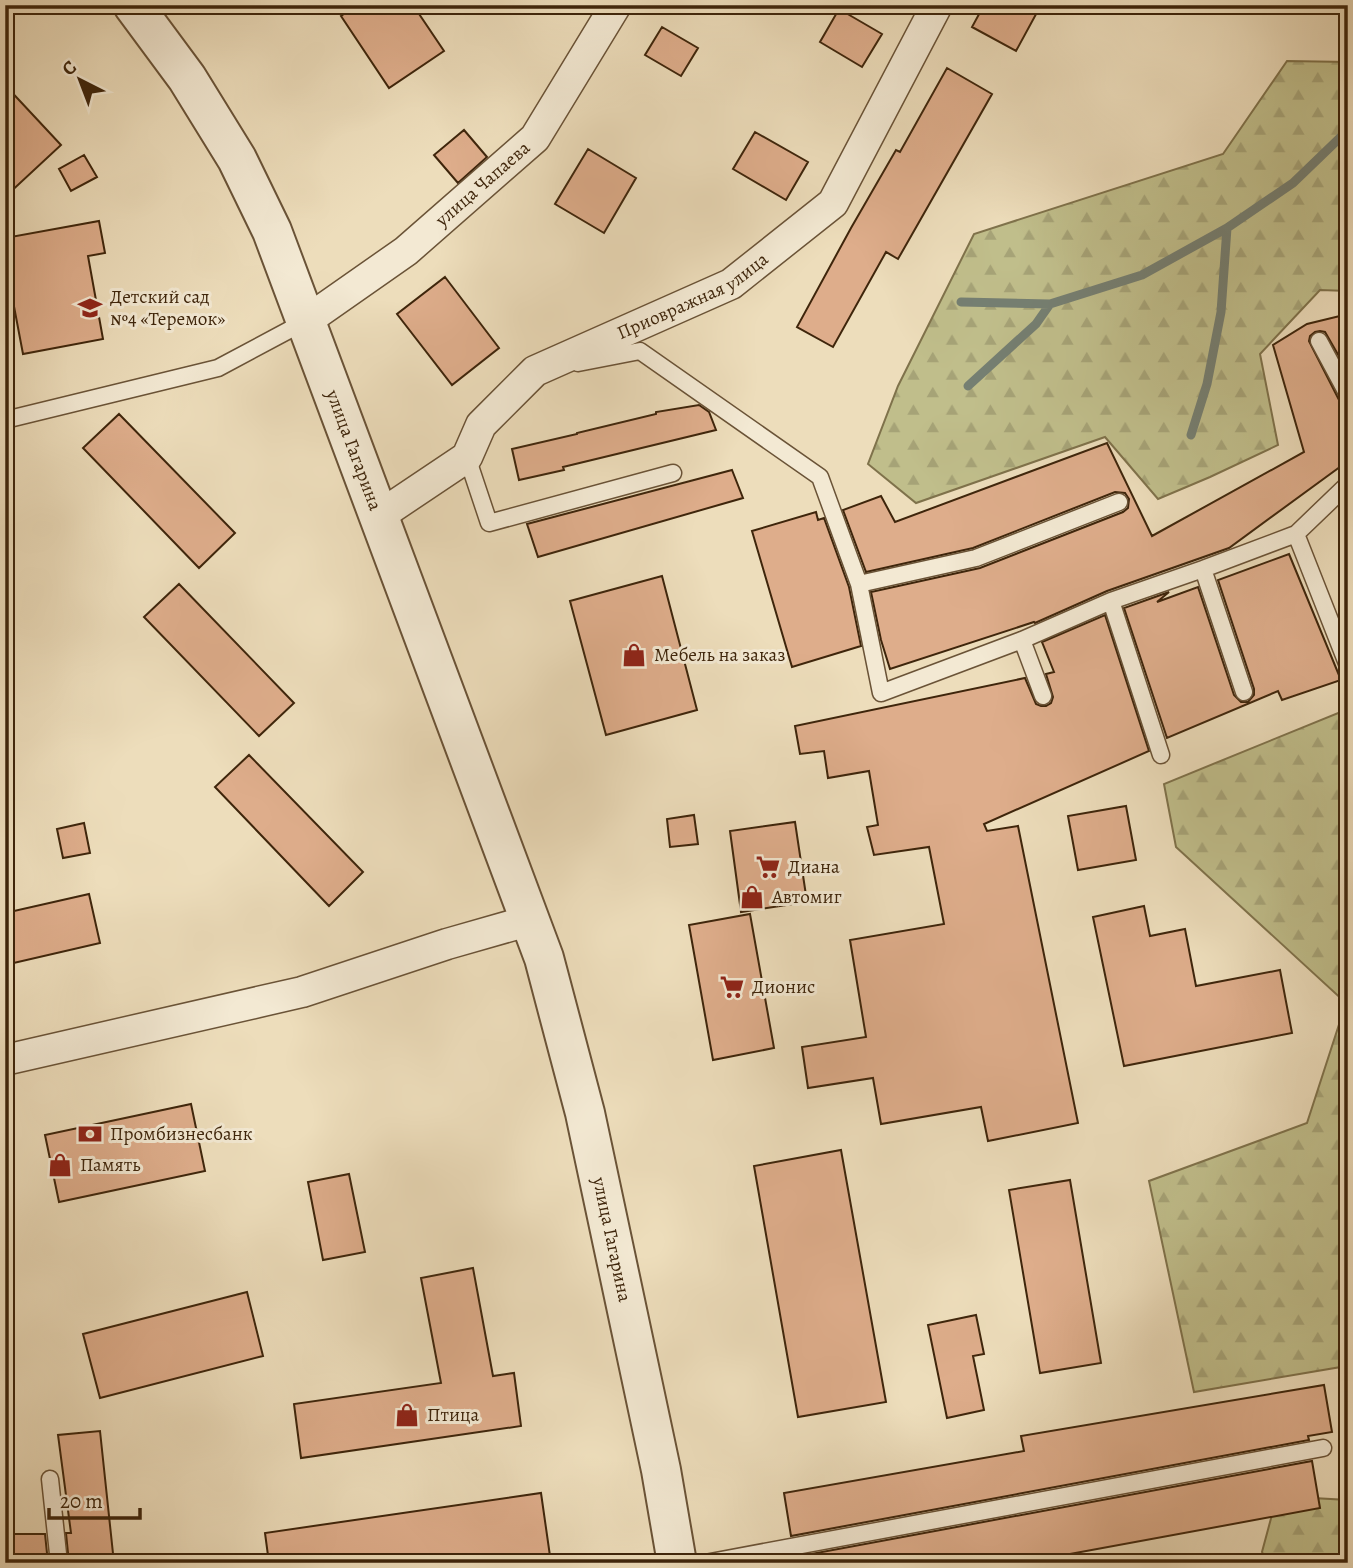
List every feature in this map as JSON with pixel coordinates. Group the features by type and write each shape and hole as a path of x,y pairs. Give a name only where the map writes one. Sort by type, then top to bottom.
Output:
{"street":[{"name":"улица Чапаева","path":"306,321 406,251 535,138 616,5"},
{"name":"Приовражная улица","path":"467,457 481,425 535,372 731,284 834,203 937,5"},
{"name":"улица Гагарина","path":"135,6 187,78 237,159 272,231 531,920 544,958 585,1113 661,1470 677,1563"},
{"path":"379,516 467,457"},
{"path":"5,1060 302,992 447,944 531,920"}],"lane":[{"path":"5,420 218,368 306,321"},
{"path":"1319,341 1348,395"},
{"path":"535,372 640,351 820,477 859,584 881,693 1022,640 1111,601 1296,534 1348,484"},
{"path":"467,457 489,523 673,473"},
{"path":"859,584 976,558 1119,502"},
{"path":"1296,534 1348,666"},
{"path":"1203,569 1244,692"},
{"path":"1111,601 1161,755"},
{"path":"1022,640 1043,696"},
{"path":"705,1563 1323,1448"},
{"path":"50,1479 60,1563"}],"green space":[{"path":"1287,61 1348,62 1348,291 1320,290 1260,354 1278,445 1158,499 1105,437 916,503 868,464 898,386 974,234 1223,154"},
{"path":"1348,709 1348,1415 1341,1367 1194,1392 1149,1181 1307,1123 1346,1003 1176,847 1164,784"},
{"path":"1277,1496 1348,1500 1348,1563 1267,1563 1262,1552"}],"building":[{"path":"357,5 413,5 444,51 389,88 341,16"},
{"path":"984,5 1041,5 1016,51 972,27"},
{"path":"839,9 882,34 862,67 820,42"},
{"path":"662,27 698,48 681,76 645,55"},
{"path":"947,68 992,94 898,259 886,252 833,347 797,327 896,150 900,152"},
{"path":"5,85 61,145 5,197"},
{"path":"464,130 487,157 458,183 434,155"},
{"path":"755,132 808,162 786,200 733,169"},
{"path":"588,149 636,178 604,233 555,204"},
{"path":"84,155 97,177 71,191 59,169"},
{"path":"99,221 105,253 88,256 103,339 23,354 5,259 5,238"},
{"path":"445,277 499,348 452,385 397,314"},
{"path":"1348,314 1348,372 1325,332 1315,332 1309,341 1339,400 1348,405 1348,461 1229,548 1107,591 1035,623 890,669 871,592 980,568 1123,512 1128,508 1129,499 1125,493 1115,492 973,548 866,572 843,510 881,496 895,522 1107,443 1152,536 1304,452 1273,345 1307,324"},
{"path":"699,405 709,412 716,430 519,480 512,449 656,412"},
{"path":"119,414 235,533 199,568 83,448"},
{"path":"732,470 743,498 538,557 527,524"},
{"path":"816,512 818,520 824,518 849,587 861,646 792,667 752,531"},
{"path":"1289,554 1341,680 1282,700 1278,691 1167,738 1124,608 1169,592 1157,602 1198,587 1234,695 1241,702 1248,702 1254,695 1254,689 1218,580"},
{"name":"Мебель на заказ","path":"662,576 697,710 606,735 570,601"},
{"path":"179,584 294,703 259,736 144,617"},
{"path":"1105,615 1149,751 984,824 987,831 1018,826 1078,1123 988,1141 981,1107 881,1124 873,1078 808,1088 802,1047 866,1037 850,940 944,924 929,847 874,855 867,827 878,825 869,771 828,778 824,751 800,754 795,726 1025,678 1036,704 1046,706 1051,703 1053,697 1046,674 1054,672 1042,642"},
{"path":"249,755 363,872 329,906 215,787"},
{"path":"1126,806 1136,860 1078,870 1068,816"},
{"path":"694,815 698,844 670,847 667,819"},
{"name":"Диана","path":"795,822 807,902 741,912 730,831"},
{"path":"84,823 90,853 63,858 57,829"},
{"path":"89,894 100,943 5,965 5,913"},
{"path":"1144,906 1150,936 1185,929 1196,986 1280,970 1292,1033 1124,1066 1093,917"},
{"name":"Дионис","path":"750,914 774,1048 713,1060 689,925"},
{"path":"191,1104 205,1171 59,1202 45,1135"},
{"path":"841,1150 886,1402 798,1417 754,1166"},
{"path":"349,1174 365,1252 323,1260 308,1182"},
{"path":"1070,1180 1101,1363 1040,1373 1009,1190"},
{"name":"Птица","path":"473,1268 493,1376 514,1373 521,1426 301,1458 294,1404 441,1383 421,1278"},
{"path":"247,1292 263,1356 100,1398 83,1334"},
{"path":"976,1315 984,1354 973,1356 984,1410 947,1418 928,1325"},
{"path":"1324,1385 1332,1432 1308,1436 1309,1440 791,1536 784,1493 1024,1451 1021,1436"},
{"path":"100,1431 114,1563 69,1563 66,1533 71,1533 58,1435"},
{"path":"1312,1461 1320,1508 1021,1563 796,1563 795,1557"},
{"path":"541,1493 550,1556 510,1563 269,1563 265,1533"},
{"path":"5,1534 45,1534 48,1563 5,1563"}],"waterway":[{"path":"961,302 1050,304 1142,275 1227,228 1293,183 1348,130"},
{"path":"1191,435 1207,384 1221,312 1227,228"},
{"path":"968,386 1036,324 1050,304"}],"place":[{"name":"Детский сад №4 «Теремок»","path":"90,308"},
{"name":"Мебель на заказ","path":"634,655"},
{"name":"Диана","path":"768,867"},
{"name":"Автомиг","path":"752,897"},
{"name":"Дионис","path":"732,987"},
{"name":"Промбизнесбанк","path":"90,1134"},
{"name":"Память","path":"60,1165"},
{"name":"Птица","path":"407,1415"}]}
